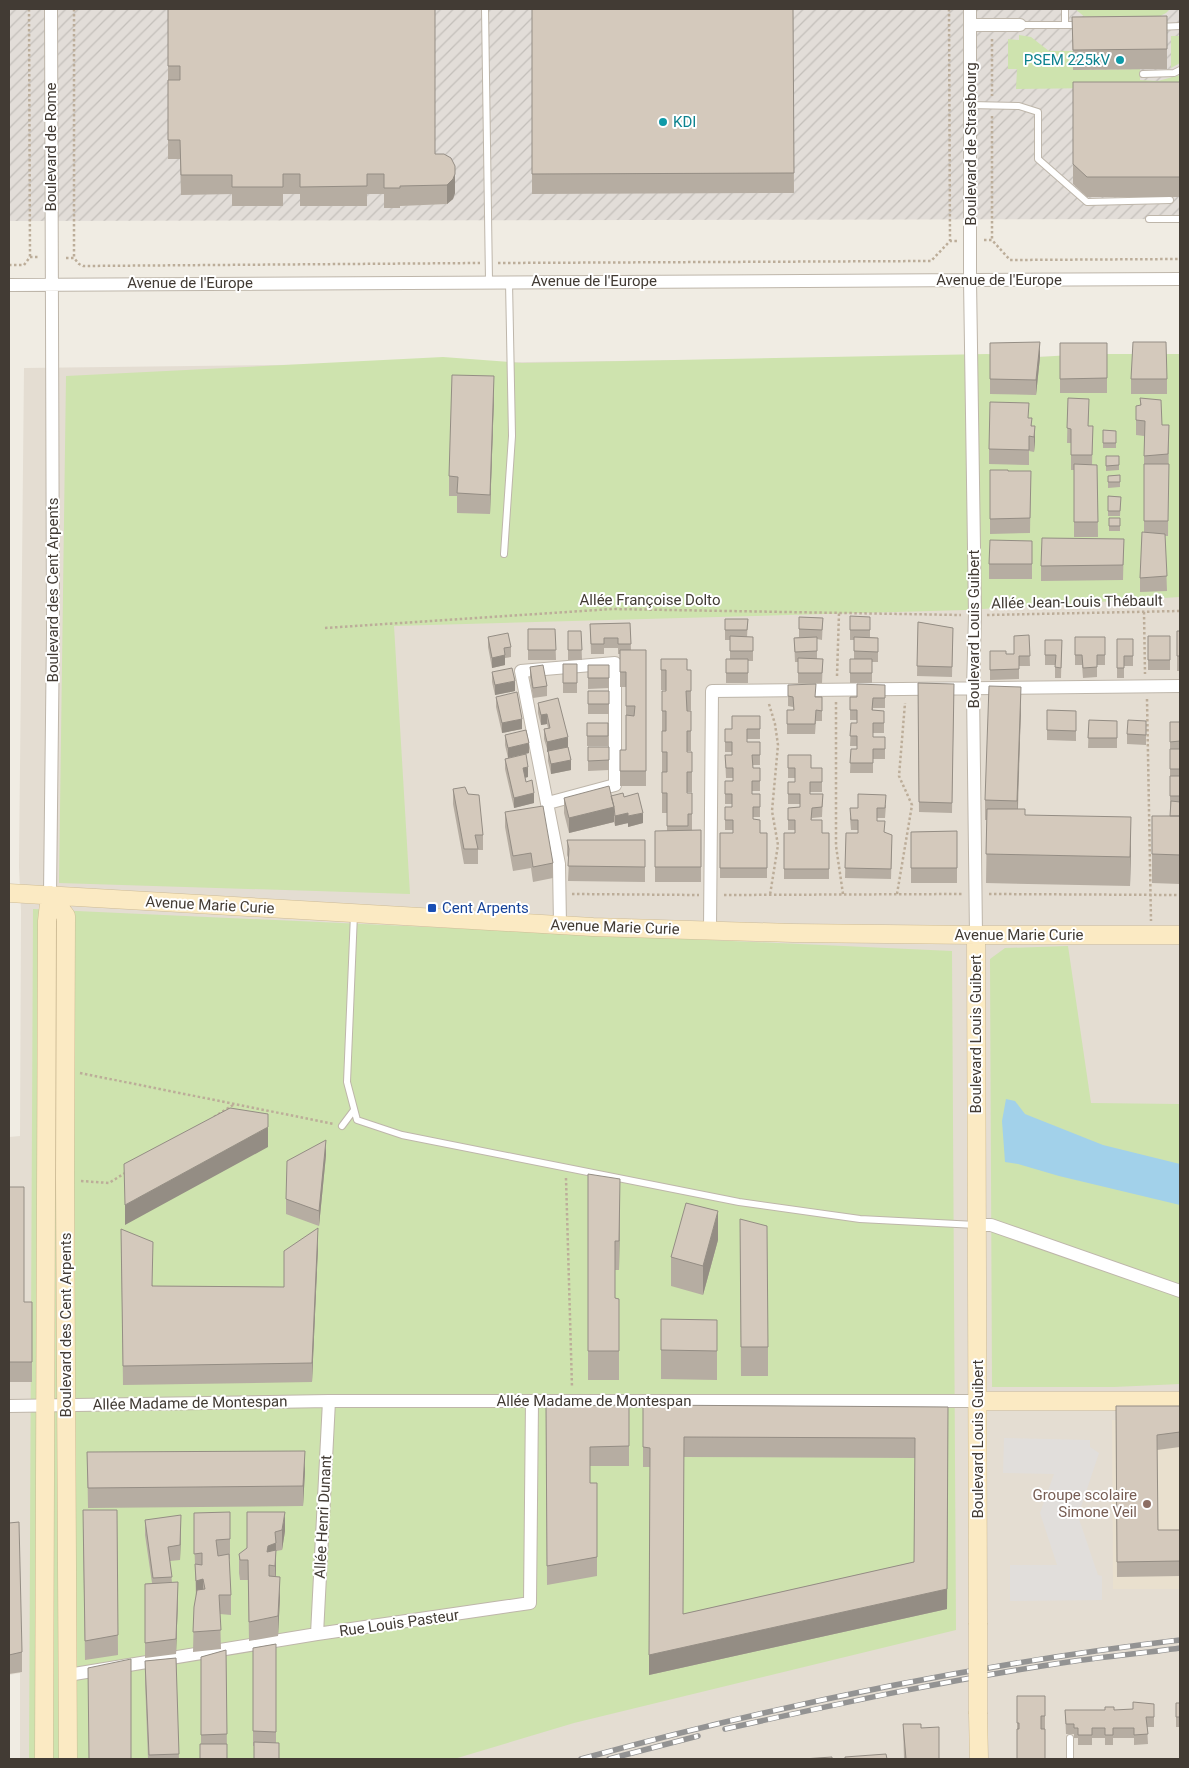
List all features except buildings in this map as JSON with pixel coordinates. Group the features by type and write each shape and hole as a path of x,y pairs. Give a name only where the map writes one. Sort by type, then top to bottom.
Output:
{"street":[{"name":"Boulevard de Rome","path":"51,9 52,284"},
{"name":"Boulevard de Strasbourg","path":"970,9 970,280"},
{"path":"970,25 1020,25"},
{"name":"Avenue de l'Europe","path":"9,285 1180,279"},
{"name":"Boulevard Louis Guibert","path":"970,280 975,615 979,1759"},
{"name":"Boulevard des Cent Arpents","path":"44,1759 47,921 50,895 54,631 52,284"},
{"path":"548,803 615,785 615,662 521,671 559,864 560,925"},
{"path":"710,930 712,691 1180,686"},
{"name":"Avenue Marie Curie","path":"9,893 560,925 976,935 1180,935"},
{"name":"Boulevard des Cent Arpents","path":"50,895 66,916 65,1179 68,1759"},
{"path":"977,1225 991,1225 1180,1290"},
{"name":"Allée Madame de Montespan","path":"9,1406 329,1400 1180,1401"},
{"name":"Allée Henri Dunant","path":"317,1634 329,1400"},
{"name":"Rue Louis Pasteur","path":"68,1675 317,1634 530,1604 532,1401"}],"lane":[{"path":"485,9 489,282"},
{"path":"1065,9 1065,25"},
{"path":"1020,25 1088,26"},
{"path":"1152,27 1180,26"},
{"path":"1143,74 1174,73 1180,70"},
{"path":"970,105 1019,106 1038,112 1038,159 1086,202 1170,200"},
{"path":"1150,219 1180,219"},
{"path":"504,554 512,436 509,282"},
{"path":"354,913 347,1082 357,1120 402,1135 739,1202 860,1219 977,1225"},
{"path":"342,1126 354,1110"},
{"path":"1070,1738 1070,1759"}],"path":[{"path":"9,265 24,265 30,257 29,9"},
{"path":"74,9 74,258 79,264 84,266 931,261 950,241 992,240"},
{"path":"949,9 950,241"},
{"path":"992,25 992,240 1010,260 1180,259"},
{"path":"30,257 74,258"},
{"name":"Allée Françoise Dolto","path":"326,628 612,609 975,615"},
{"name":"Allée Jean-Louis Thébault","path":"975,615 1180,611"},
{"path":"1144,612 1145,687 1148,707 1151,935"},
{"path":"839,613 836,690 836,846 843,894"},
{"path":"897,894 912,805 899,776 906,688"},
{"path":"764,690 775,724 778,744 772,811 778,845 770,895"},
{"path":"560,894 1180,895"},
{"path":"66,1070 342,1126"},
{"path":"209,1120 234,1104"},
{"path":"566,1168 573,1401"},
{"path":"65,1179 109,1183 126,1173"}],"shaded area":[{"path":"9,9 1180,9 1180,219 9,221"},
{"path":"1180,356 1180,1759 20,1759 20,1673 9,1675 9,1137 20,1136 21,911 19,867 24,368"},
{"name":"Groupe scolaire Simone Veil","path":"1112,1420 1180,1420 1180,1589 1113,1589"},
{"path":"1004,1438 1090,1440 1090,1447 1099,1453 1078,1516 1098,1575 1102,1576 1102,1600 1010,1601 1010,1565 1057,1565 1040,1513 1054,1474 1003,1473"}],"green space":[{"path":"1075,9 1170,9 1156,18 1090,21"},
{"path":"1019,35 1031,37 1049,51 1073,51 1073,70 1140,69 1140,80 1158,81 1180,75 1180,87 1016,89 1017,69 1008,69 1008,39 1019,40"},
{"path":"1171,36 1180,36 1180,63 1171,68"},
{"path":"987,354 1040,357 1084,354 1180,354 1180,597 966,610 394,626 410,894 59,883 66,376 443,357 522,363"},
{"path":"33,909 952,951 956,1630 574,1723 454,1759 29,1759"},
{"path":"1068,946 1091,1103 1180,1104 1180,1384 1114,1387 992,1387 990,959 1005,948"}],"water":[{"path":"1006,1099 1015,1101 1025,1114 1103,1145 1180,1164 1180,1205 1005,1162 1002,1121"}],"railway":[{"path":"581,1759 729,1721 878,1688 1028,1661 1180,1640"},
{"path":"725,1729 987,1675 1075,1661 1180,1648"},
{"path":"609,1759 698,1736"}],"place":[{"name":"PSEM 225kV","path":"1120,60"},
{"name":"KDI","path":"663,122"},
{"name":"Cent Arpents","path":"432,908"},
{"name":"Groupe scolaire Simone Veil","path":"1147,1504"}]}
